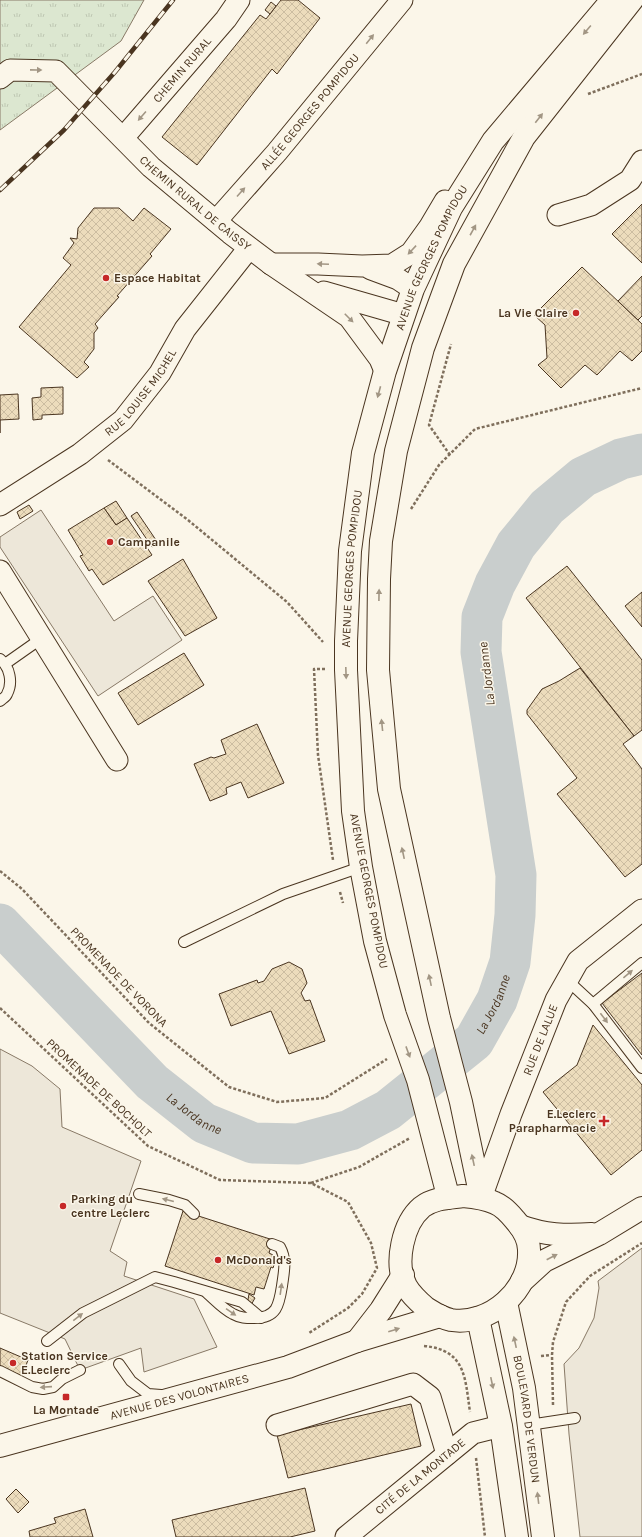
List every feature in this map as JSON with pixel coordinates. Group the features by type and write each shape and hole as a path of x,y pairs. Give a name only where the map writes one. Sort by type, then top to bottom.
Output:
{"main road":[{"name":"AVENUE GEORGES POMPIDOU","path":"447,1198 447,1192 418,1080 395,1016 375,941 361,867 353,811 346,670 346,634 350,551 363,453 385,371 451,208 493,141 612,0"},
{"name":"AVENUE GEORGES POMPIDOU","path":"481,1198 461,1102 439,1018 389,789 378,670 381,541 396,451 423,348 454,264 524,137 632,0"},
{"path":"381,541 374,526 389,420 413,304 454,264"},
{"path":"462,1196 481,1198 497,1203 508,1212 520,1226 526,1237 530,1250 526,1271 518,1289 506,1302 491,1312 478,1318 468,1320 451,1320 434,1314 417,1301 406,1285 401,1264 405,1232 422,1207 436,1199 462,1196"},
{"path":"522,1281 544,1261 599,1234 642,1208"},
{"path":"520,1226 549,1234 599,1234"},
{"path":"357,1341 381,1310 403,1275"},
{"name":"BOULEVARD DE VERDUN","path":"506,1302 524,1388 543,1537"},
{"name":"AVENUE DES VOLONTAIRES","path":"0,1446 288,1367 357,1341 440,1316"},
{"path":"478,1318 501,1426 517,1537"}],"street":[{"name":"CHEMIN RURAL","path":"123,138 226,19 239,0"},
{"name":"ALLÉE GEORGES POMPIDOU","path":"216,221 277,152 402,0"},
{"name":"CHEMIN RURAL DE CAISSY","path":"0,78 10,70 56,71 151,167 249,248 349,317 380,359 385,371"},
{"path":"271,264 362,266 392,265 411,253 429,228 463,170 493,141"},
{"path":"558,215 591,205 630,180 642,161"},
{"name":"RUE LOUISE MICHEL","path":"0,505 89,447 123,420 160,373 185,329 249,248"},
{"path":"362,266 398,279 413,304"},
{"name":"CHEMIN RURAL DE CAISSY","path":"302,285 413,304"},
{"path":"0,571 42,638 76,678 117,760"},
{"name":"RUE DE LALUE","path":"481,1198 511,1114 556,1000 578,961 642,910"},
{"path":"277,1425 413,1384 430,1397 447,1454"},
{"name":"CITÉ DE LA MONTADE","path":"346,1537 474,1433 501,1426"}],"lane":[{"path":"0,701 7,695 10,679 3,662 42,638"},
{"path":"184,942 284,894 361,867"},
{"path":"593,1004 642,963"},
{"path":"568,980 593,1004 642,1068"},
{"path":"139,1194 185,1205 194,1214"},
{"path":"205,1292 233,1314 242,1318 261,1318 272,1314 277,1308 281,1293 285,1256 280,1246 272,1244"},
{"path":"47,1341 83,1312 155,1277 242,1302 261,1318"},
{"path":"119,1364 131,1381 148,1394 179,1397"},
{"path":"0,1371 32,1387 43,1389 53,1387 62,1379 80,1370"},
{"path":"529,1425 575,1418"}],"path":[{"path":"584,96 642,74"},
{"path":"450,455 429,425 452,340"},
{"path":"409,511 439,465 475,429 642,388"},
{"path":"89,447 188,520 287,602 325,644"},
{"path":"322,669 323,663"},
{"name":"PROMENADE DE VORONA","path":"0,871 22,889 149,1023 229,1088 277,1102 325,1098 406,1047"},
{"name":"PROMENADE DE BOCHOLT","path":"0,1008 148,1146 220,1180 311,1183 360,1167 430,1126"},
{"name":"PROMENADE DE BOCHOLT","path":"309,1334 348,1308 362,1294 377,1268 371,1243 348,1202 311,1183"},
{"path":"554,1421 553,1342 566,1302 590,1276 642,1243"}],"green space":[{"path":"0,0 144,0 121,41 0,130"}],"shaded area":[{"path":"41,510 114,621 153,596 182,640 98,696 0,547 0,537"},
{"name":"Parking du centre Leclerc","path":"0,1049 32,1066 60,1089 62,1127 141,1161 110,1251 127,1262 124,1276 194,1299 217,1347 144,1372 141,1348 80,1370 65,1339 0,1313"},
{"path":"642,1248 642,1537 580,1537 569,1434 564,1364 579,1348 594,1318 599,1288 598,1281"}],"building":[{"path":"281,0 298,0 320,18 277,74 272,69 197,165 162,137 260,15 266,19"},
{"path":"271,2 276,6 270,14 265,10"},
{"path":"642,204 642,263 612,234"},
{"path":"94,208 119,208 133,221 144,208 171,229 150,254 152,256 95,324 98,328 94,333 94,349 84,362 89,367 77,378 19,327 71,265 63,258 74,243 70,238 77,239 78,228"},
{"path":"582,267 642,324 642,351 632,361 620,351 597,375 585,365 561,388 538,365 547,358 545,325 534,315"},
{"path":"642,276 642,316 638,320 618,301"},
{"path":"63,387 63,414 42,415 42,419 33,420 32,398 41,397 41,388"},
{"path":"18,394 19,419 0,420 0,395"},
{"path":"116,501 127,518 116,525 104,508"},
{"path":"29,505 33,511 20,519 17,512"},
{"name":"Campanile","path":"104,508 116,525 127,518 152,555 103,585 92,569 89,571 80,556 83,555 68,530"},
{"path":"137,512 158,543 152,547 131,516"},
{"path":"183,559 217,618 185,636 148,581"},
{"path":"567,566 642,660 642,730 634,736 526,598"},
{"path":"642,592 642,627 625,606"},
{"path":"184,653 204,685 138,725 118,693"},
{"path":"580,668 634,736 623,744 642,769 642,864 625,877 557,794 577,778 527,714 527,710 542,689 559,681"},
{"path":"257,724 284,783 248,798 241,782 226,788 227,794 210,801 194,764 211,757 214,758 226,754 221,740"},
{"path":"289,962 302,969 307,983 301,993 305,1001 310,1000 325,1041 289,1054 271,1011 231,1026 219,994 257,980 258,983 264,981 272,969"},
{"path":"642,973 642,1055 602,1003"},
{"name":"E.Leclerc Parapharmacie","path":"593,1025 642,1085 642,1150 611,1175 543,1092 577,1065"},
{"path":"183,1211 273,1240 269,1253 273,1255 271,1261 275,1262 273,1268 271,1267 264,1289 256,1287 254,1295 165,1266"},
{"path":"249,1294 255,1298 251,1305 247,1305"},
{"name":"Station Service E.Leclerc","path":"0,1348 28,1360 22,1376 0,1367"},
{"path":"411,1404 421,1446 288,1478 277,1435"},
{"path":"305,1488 315,1531 290,1537 176,1537 172,1520"},
{"path":"16,1489 29,1502 18,1513 6,1499"},
{"path":"85,1509 93,1537 30,1537 29,1531 56,1523 54,1518"}],"waterway":[{"name":"La Jordanne","path":"0,924 152,1082 204,1123 253,1143 298,1144 350,1130 388,1110 474,1041 497,1000 510,962 515,915 516,875 481,652 482,617 495,584 516,545 547,507 583,477 621,459 642,454"}],"railway":[{"path":"0,190 64,130 115,72 173,0"}],"place":[{"name":"Espace Habitat","path":"106,278"},
{"name":"La Vie Claire","path":"576,313"},
{"name":"Campanile","path":"110,542"},
{"name":"E.Leclerc Parapharmacie","path":"604,1121"},
{"name":"Parking du centre Leclerc","path":"63,1206"},
{"name":"McDonald's","path":"218,1260"},
{"name":"Station Service E.Leclerc","path":"13,1363"},
{"name":"La Montade","path":"66,1397"}]}
